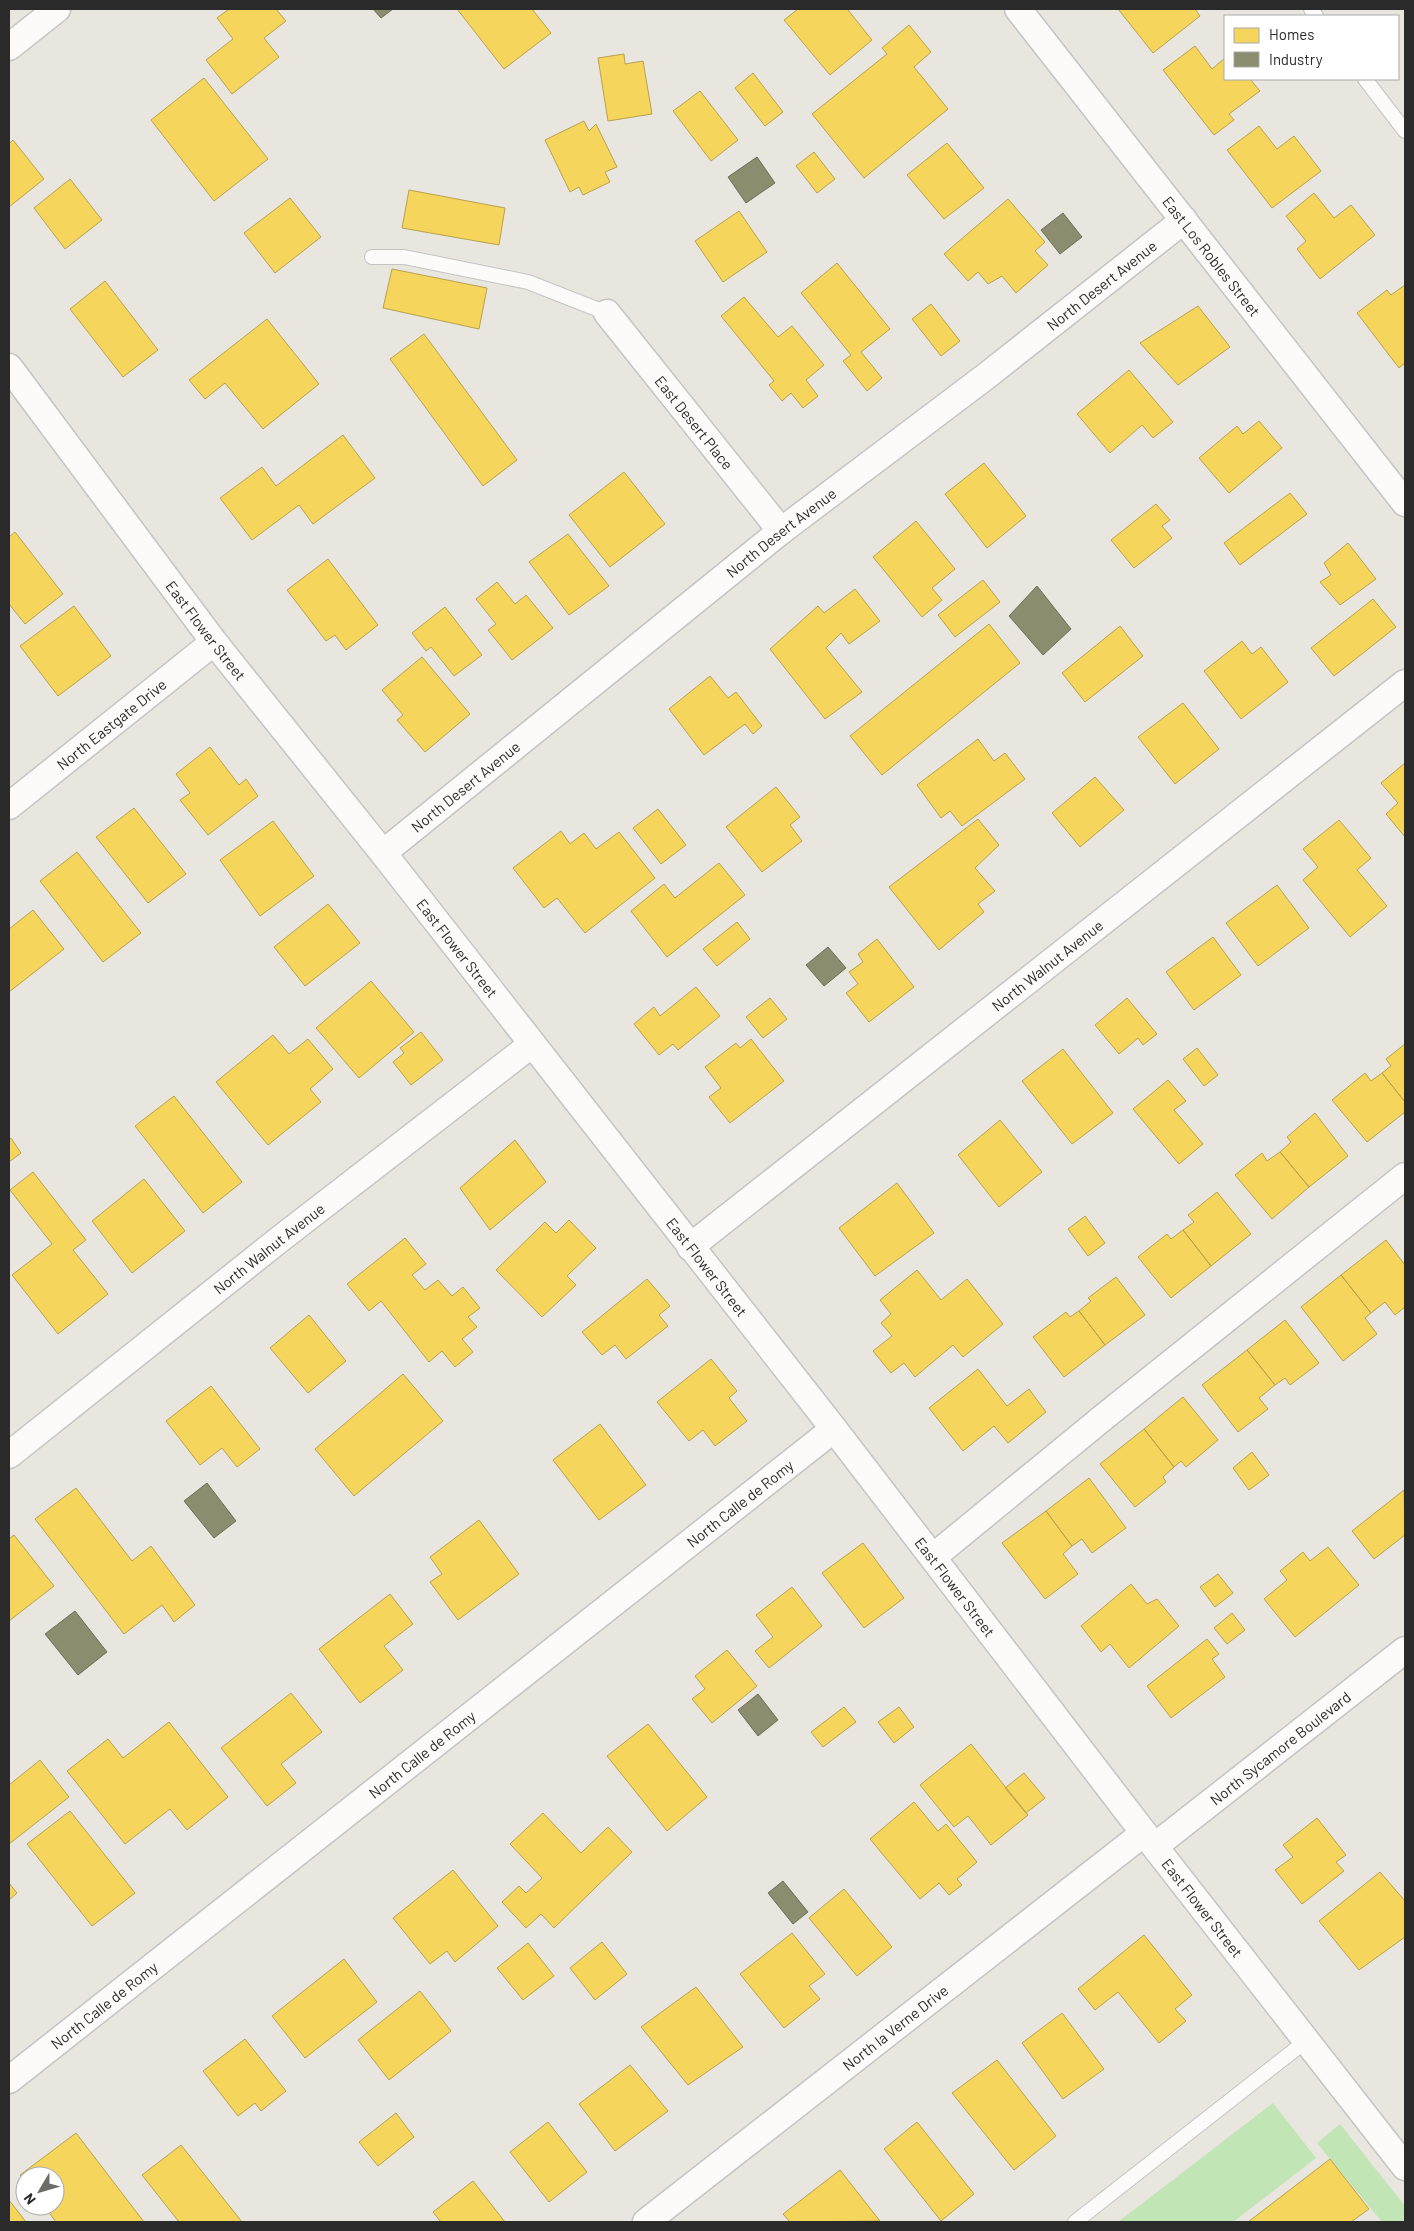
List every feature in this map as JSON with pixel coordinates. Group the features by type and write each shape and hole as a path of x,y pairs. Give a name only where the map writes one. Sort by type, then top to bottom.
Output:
{"street":[{"path":"9,47 57,9"},
{"name":"East Los Robles Street","path":"1018,9 1405,503"},
{"name":"North Desert Avenue","path":"383,853 781,531 986,378 1184,220"},
{"name":"East Desert Place","path":"607,313 781,531"},
{"name":"East Flower Street","path":"9,367 214,642 383,853 690,1247 834,1428 1149,1839 1405,2167"},
{"name":"North Eastgate Drive","path":"9,806 214,642"},
{"name":"North Walnut Avenue","path":"690,1247 1405,683"},
{"name":"North Walnut Avenue","path":"9,1455 280,1239 531,1044"},
{"path":"933,1557 1405,1176"},
{"name":"North Calle de Romy","path":"9,2080 834,1428"},
{"name":"North Sycamore Boulevard","path":"1149,1839 1405,1650"},
{"name":"North la Verne Drive","path":"646,2222 1149,1839"}],"lane":[{"path":"1366,80 1405,131"},
{"path":"372,257 404,257 528,282 607,313"},
{"path":"1075,2222 1306,2041"}],"green space":[{"path":"1273,2103 1316,2158 1233,2222 1118,2222"},
{"path":"1340,2124 1405,2206 1405,2222 1382,2222 1317,2143"}],"building: Homes":[{"path":"229,9 276,9 286,21 264,38 279,57 232,94 206,60 233,39 217,18"},
{"path":"457,9 532,9 551,33 504,69"},
{"path":"798,9 849,9 872,40 830,75 784,20"},
{"path":"1118,9 1195,9 1200,16 1153,53"},
{"path":"909,25 931,52 914,67 948,109 864,178 812,114 887,54 882,48"},
{"path":"1195,46 1212,69 1224,59 1224,80 1251,80 1260,91 1229,114 1234,120 1214,135 1163,70"},
{"path":"624,54 625,64 643,61 652,114 608,121 598,58"},
{"path":"753,73 783,112 765,126 735,88"},
{"path":"204,78 268,159 214,201 151,120"},
{"path":"700,91 738,140 711,161 673,111"},
{"path":"584,121 589,131 596,124 617,167 605,172 610,182 583,195 579,187 570,192 545,140"},
{"path":"1259,126 1277,149 1294,136 1321,171 1272,208 1227,150"},
{"path":"13,140 44,179 9,207 9,144"},
{"path":"947,143 984,188 944,219 907,175"},
{"path":"814,152 835,179 817,193 796,166"},
{"path":"70,179 102,220 65,249 34,208"},
{"path":"409,190 505,208 499,245 402,228"},
{"path":"1314,193 1334,218 1351,205 1375,235 1320,279 1297,249 1306,241 1286,216"},
{"path":"290,198 321,237 275,273 244,233"},
{"path":"1008,199 1045,242 1035,251 1048,265 1016,293 1002,276 988,284 978,272 968,281 944,254"},
{"path":"739,211 767,252 723,282 695,241"},
{"path":"837,263 890,329 861,352 882,378 867,391 843,361 851,355 801,293"},
{"path":"392,269 487,288 479,329 383,308"},
{"path":"105,281 158,350 123,377 70,309"},
{"path":"1405,285 1405,363 1399,368 1357,313 1387,290 1391,295"},
{"path":"744,297 778,337 792,326 824,365 806,380 818,396 803,408 791,393 782,401 769,385 774,381 721,316"},
{"path":"931,304 960,341 941,356 912,319"},
{"path":"1198,306 1230,347 1178,385 1140,343"},
{"path":"267,319 319,384 263,429 225,383 205,399 189,380"},
{"path":"424,334 517,460 483,486 390,359"},
{"path":"1129,370 1173,422 1153,438 1142,425 1110,453 1077,414"},
{"path":"1259,421 1282,448 1229,493 1199,458 1237,426 1243,434"},
{"path":"343,435 375,478 313,524 299,505 252,540 220,498 262,467 276,486"},
{"path":"984,463 1026,516 987,548 945,494"},
{"path":"624,472 665,524 610,567 569,515"},
{"path":"1290,493 1307,514 1240,565 1224,543"},
{"path":"1156,504 1170,520 1162,526 1172,538 1134,568 1111,540"},
{"path":"916,521 955,569 932,588 942,600 922,617 873,557"},
{"path":"15,532 63,594 25,624 9,604 9,537"},
{"path":"568,534 609,586 569,615 529,562"},
{"path":"1348,543 1376,579 1340,605 1320,582 1331,575 1324,563"},
{"path":"328,559 378,625 346,650 335,635 326,641 287,590"},
{"path":"983,580 1000,602 955,637 938,615"},
{"path":"497,582 515,604 526,595 553,628 512,660 488,630 496,624 476,599"},
{"path":"855,589 880,621 849,644 841,633 826,648 862,692 825,719 770,649 818,606 824,613"},
{"path":"1373,599 1396,627 1334,676 1311,648"},
{"path":"74,606 111,656 58,696 20,646"},
{"path":"445,607 482,655 454,676 431,647 426,651 412,633"},
{"path":"989,624 1020,663 882,775 850,736"},
{"path":"1120,626 1143,656 1085,702 1062,673"},
{"path":"1242,641 1252,654 1261,647 1288,682 1241,719 1204,671"},
{"path":"422,657 470,714 425,752 397,720 403,715 382,690"},
{"path":"710,676 728,698 736,692 762,726 753,734 745,724 704,755 669,709"},
{"path":"1183,703 1219,749 1175,784 1138,737"},
{"path":"978,739 994,761 1005,753 1025,779 962,826 950,811 941,818 917,785"},
{"path":"210,747 239,785 246,779 258,796 208,835 180,800 190,793 176,774"},
{"path":"1405,763 1405,837 1386,814 1398,803 1381,783"},
{"path":"1095,777 1124,810 1080,847 1052,813"},
{"path":"776,787 800,817 790,825 802,841 762,872 726,827"},
{"path":"134,808 186,874 148,903 96,837"},
{"path":"658,809 686,845 661,864 633,828"},
{"path":"978,819 999,845 975,868 995,891 978,904 984,912 939,950 889,887"},
{"path":"1339,820 1371,858 1357,870 1387,906 1350,937 1303,880 1318,867 1303,849"},
{"path":"273,821 314,876 260,916 220,860"},
{"path":"561,831 570,844 584,833 596,849 619,832 655,878 585,933 557,898 544,908 513,868"},
{"path":"77,852 141,933 103,962 40,881"},
{"path":"719,863 745,895 667,957 631,911 664,884 675,898"},
{"path":"1277,885 1309,928 1258,966 1226,923"},
{"path":"328,904 360,943 305,986 274,947"},
{"path":"33,910 64,949 9,992 9,929"},
{"path":"737,922 750,939 717,966 703,949"},
{"path":"1213,937 1241,975 1194,1010 1166,972"},
{"path":"877,939 914,987 869,1022 846,993 858,984 849,972 863,962 858,954"},
{"path":"371,981 414,1032 359,1078 316,1028"},
{"path":"696,987 720,1016 678,1050 673,1044 659,1055 634,1024 654,1007 660,1016"},
{"path":"770,998 787,1019 763,1038 746,1017"},
{"path":"1127,998 1157,1034 1143,1045 1138,1038 1119,1054 1095,1025"},
{"path":"421,1032 443,1060 411,1085 393,1062 404,1053 400,1048"},
{"path":"273,1035 289,1054 308,1039 333,1069 310,1089 321,1102 268,1145 216,1082"},
{"path":"751,1039 784,1081 730,1123 709,1097 721,1088 705,1067 736,1043 740,1048"},
{"path":"1405,1044 1405,1102 1382,1073 1391,1066 1386,1059"},
{"path":"1197,1048 1218,1075 1204,1086 1183,1059"},
{"path":"1063,1049 1113,1113 1072,1144 1022,1081"},
{"path":"1365,1073 1371,1081 1382,1073 1405,1102 1405,1112 1367,1142 1332,1100"},
{"path":"1168,1080 1186,1101 1174,1110 1203,1144 1179,1164 1133,1109"},
{"path":"174,1096 242,1182 203,1213 135,1126"},
{"path":"1315,1113 1348,1156 1309,1187 1280,1152 1291,1142 1287,1137"},
{"path":"1000,1120 1042,1172 999,1207 958,1155"},
{"path":"11,1138 21,1153 9,1162 9,1140"},
{"path":"515,1140 546,1182 490,1230 460,1188"},
{"path":"1280,1152 1309,1187 1272,1219 1235,1175 1262,1153 1267,1161"},
{"path":"33,1172 86,1240 73,1250 108,1294 58,1334 12,1275 52,1244 10,1190"},
{"path":"144,1179 185,1231 132,1273 92,1221"},
{"path":"897,1183 934,1233 875,1276 839,1228"},
{"path":"1217,1192 1251,1234 1211,1266 1183,1230 1194,1222 1188,1215"},
{"path":"1085,1216 1105,1243 1088,1256 1068,1229"},
{"path":"569,1220 596,1248 567,1276 576,1285 542,1317 496,1270 545,1222 556,1233"},
{"path":"1183,1230 1211,1266 1171,1298 1138,1257 1167,1234 1171,1239"},
{"path":"405,1238 426,1264 412,1275 425,1290 438,1280 452,1296 463,1287 480,1308 468,1317 477,1327 462,1339 473,1352 455,1367 442,1351 429,1362 381,1301 369,1311 347,1284"},
{"path":"1386,1240 1405,1265 1405,1307 1395,1315 1385,1302 1371,1313 1341,1275"},
{"path":"917,1270 941,1300 967,1279 1003,1324 963,1357 953,1345 915,1377 904,1363 891,1373 873,1351 892,1336 881,1323 891,1314 880,1300"},
{"path":"1341,1275 1371,1313 1365,1318 1377,1334 1343,1361 1301,1307"},
{"path":"1116,1277 1145,1315 1105,1345 1079,1311 1091,1301 1088,1298"},
{"path":"647,1279 670,1306 659,1315 668,1326 626,1359 615,1345 602,1355 582,1332"},
{"path":"1079,1311 1105,1345 1064,1377 1033,1337 1066,1312 1070,1317"},
{"path":"309,1315 346,1361 308,1393 270,1348"},
{"path":"1285,1320 1319,1363 1290,1385 1285,1378 1275,1385 1247,1350"},
{"path":"1247,1350 1275,1385 1259,1398 1268,1409 1238,1432 1202,1385"},
{"path":"711,1359 737,1391 729,1398 747,1421 715,1446 703,1430 689,1441 657,1402"},
{"path":"978,1369 1007,1406 1029,1389 1046,1412 1008,1443 994,1426 963,1451 929,1408"},
{"path":"403,1374 443,1421 354,1496 315,1449"},
{"path":"211,1386 260,1449 237,1467 222,1448 200,1465 166,1421"},
{"path":"1183,1397 1218,1440 1186,1467 1181,1461 1174,1467 1144,1429"},
{"path":"600,1424 646,1485 599,1520 553,1460"},
{"path":"1144,1429 1174,1467 1163,1477 1166,1482 1135,1507 1100,1464"},
{"path":"1252,1452 1269,1475 1249,1490 1233,1468"},
{"path":"1089,1478 1126,1528 1092,1553 1082,1539 1072,1546 1046,1511"},
{"path":"76,1488 132,1561 151,1546 195,1605 174,1622 162,1605 124,1634 35,1519"},
{"path":"1404,1490 1405,1535 1374,1559 1352,1531"},
{"path":"1046,1511 1072,1546 1063,1554 1078,1574 1045,1599 1002,1543"},
{"path":"479,1520 519,1574 458,1620 430,1582 442,1574 430,1557"},
{"path":"14,1535 54,1586 9,1621 9,1539"},
{"path":"863,1543 904,1598 864,1628 822,1573"},
{"path":"1328,1547 1359,1585 1295,1637 1264,1599 1287,1580 1280,1571 1303,1552 1310,1561"},
{"path":"1218,1574 1233,1593 1215,1607 1200,1587"},
{"path":"1131,1584 1147,1604 1157,1599 1179,1626 1129,1668 1110,1644 1101,1652 1081,1626"},
{"path":"792,1587 822,1626 769,1668 755,1651 773,1637 756,1615"},
{"path":"390,1594 413,1624 384,1646 403,1670 360,1703 319,1649"},
{"path":"1232,1613 1245,1630 1227,1644 1214,1628"},
{"path":"1207,1639 1219,1654 1212,1659 1225,1677 1171,1718 1147,1686"},
{"path":"727,1650 757,1686 712,1723 692,1699 705,1689 695,1676"},
{"path":"291,1693 322,1732 281,1764 296,1783 267,1806 221,1748"},
{"path":"844,1707 856,1722 823,1747 811,1732"},
{"path":"899,1707 914,1727 894,1743 878,1722"},
{"path":"169,1722 228,1797 187,1830 170,1809 125,1844 67,1771 108,1739 123,1758"},
{"path":"648,1724 707,1797 667,1831 607,1756"},
{"path":"971,1744 1028,1815 991,1845 968,1816 954,1827 920,1785"},
{"path":"40,1760 69,1797 9,1844 9,1785"},
{"path":"1024,1773 1045,1798 1026,1813 1005,1788"},
{"path":"914,1802 938,1831 946,1824 977,1862 957,1879 962,1885 949,1895 939,1883 920,1899 870,1839"},
{"path":"70,1811 135,1893 92,1926 27,1844"},
{"path":"543,1813 581,1853 608,1827 632,1852 554,1928 541,1914 526,1928 502,1902 519,1886 526,1893 542,1878 510,1844"},
{"path":"1317,1818 1346,1855 1336,1862 1344,1871 1302,1904 1275,1870 1293,1857 1283,1845"},
{"path":"453,1870 498,1926 455,1962 447,1951 430,1964 393,1918"},
{"path":"1380,1872 1405,1901 1405,1937 1359,1970 1319,1921"},
{"path":"9,1883 17,1893 9,1900"},
{"path":"844,1889 892,1947 857,1976 809,1918"},
{"path":"792,1933 825,1974 809,1986 820,1999 784,2028 740,1974"},
{"path":"1144,1935 1192,1995 1175,2009 1186,2021 1159,2043 1118,1992 1095,2010 1078,1989"},
{"path":"602,1942 627,1974 595,2000 570,1968"},
{"path":"528,1943 554,1976 523,2000 497,1968"},
{"path":"344,1959 377,2002 305,2058 272,2016"},
{"path":"696,1987 743,2047 688,2085 641,2027"},
{"path":"420,1991 451,2031 389,2080 358,2040"},
{"path":"1062,2013 1104,2069 1063,2099 1022,2043"},
{"path":"245,2039 286,2091 261,2111 255,2103 238,2116 203,2071"},
{"path":"997,2060 1056,2136 1014,2170 952,2093"},
{"path":"630,2065 668,2111 615,2151 579,2104"},
{"path":"396,2113 414,2137 378,2166 359,2142"},
{"path":"548,2122 587,2172 549,2202 510,2152"},
{"path":"917,2122 974,2194 941,2221 884,2149"},
{"path":"76,2133 144,2222 56,2222 52,2216 65,2216 65,2166 32,2166"},
{"path":"181,2145 242,2222 179,2222 142,2175"},
{"path":"1330,2159 1369,2209 1351,2222 1248,2222"},
{"path":"840,2170 880,2221 790,2222 783,2214"},
{"path":"473,2181 505,2222 441,2222 433,2212"},
{"path":"9,2200 15,2208 15,2216 21,2216 26,2222 9,2222"}],"building: Industry":[{"path":"373,9 393,9 381,18"},
{"path":"757,157 775,183 746,203 728,177"},
{"path":"1063,213 1082,237 1060,254 1041,230"},
{"path":"1037,586 1071,629 1043,655 1009,616"},
{"path":"828,947 846,968 824,986 806,965"},
{"path":"207,1483 236,1521 214,1538 184,1501"},
{"path":"75,1611 107,1652 78,1675 45,1634"},
{"path":"758,1694 778,1720 758,1736 738,1710"},
{"path":"783,1881 808,1912 793,1924 768,1893"}]}
